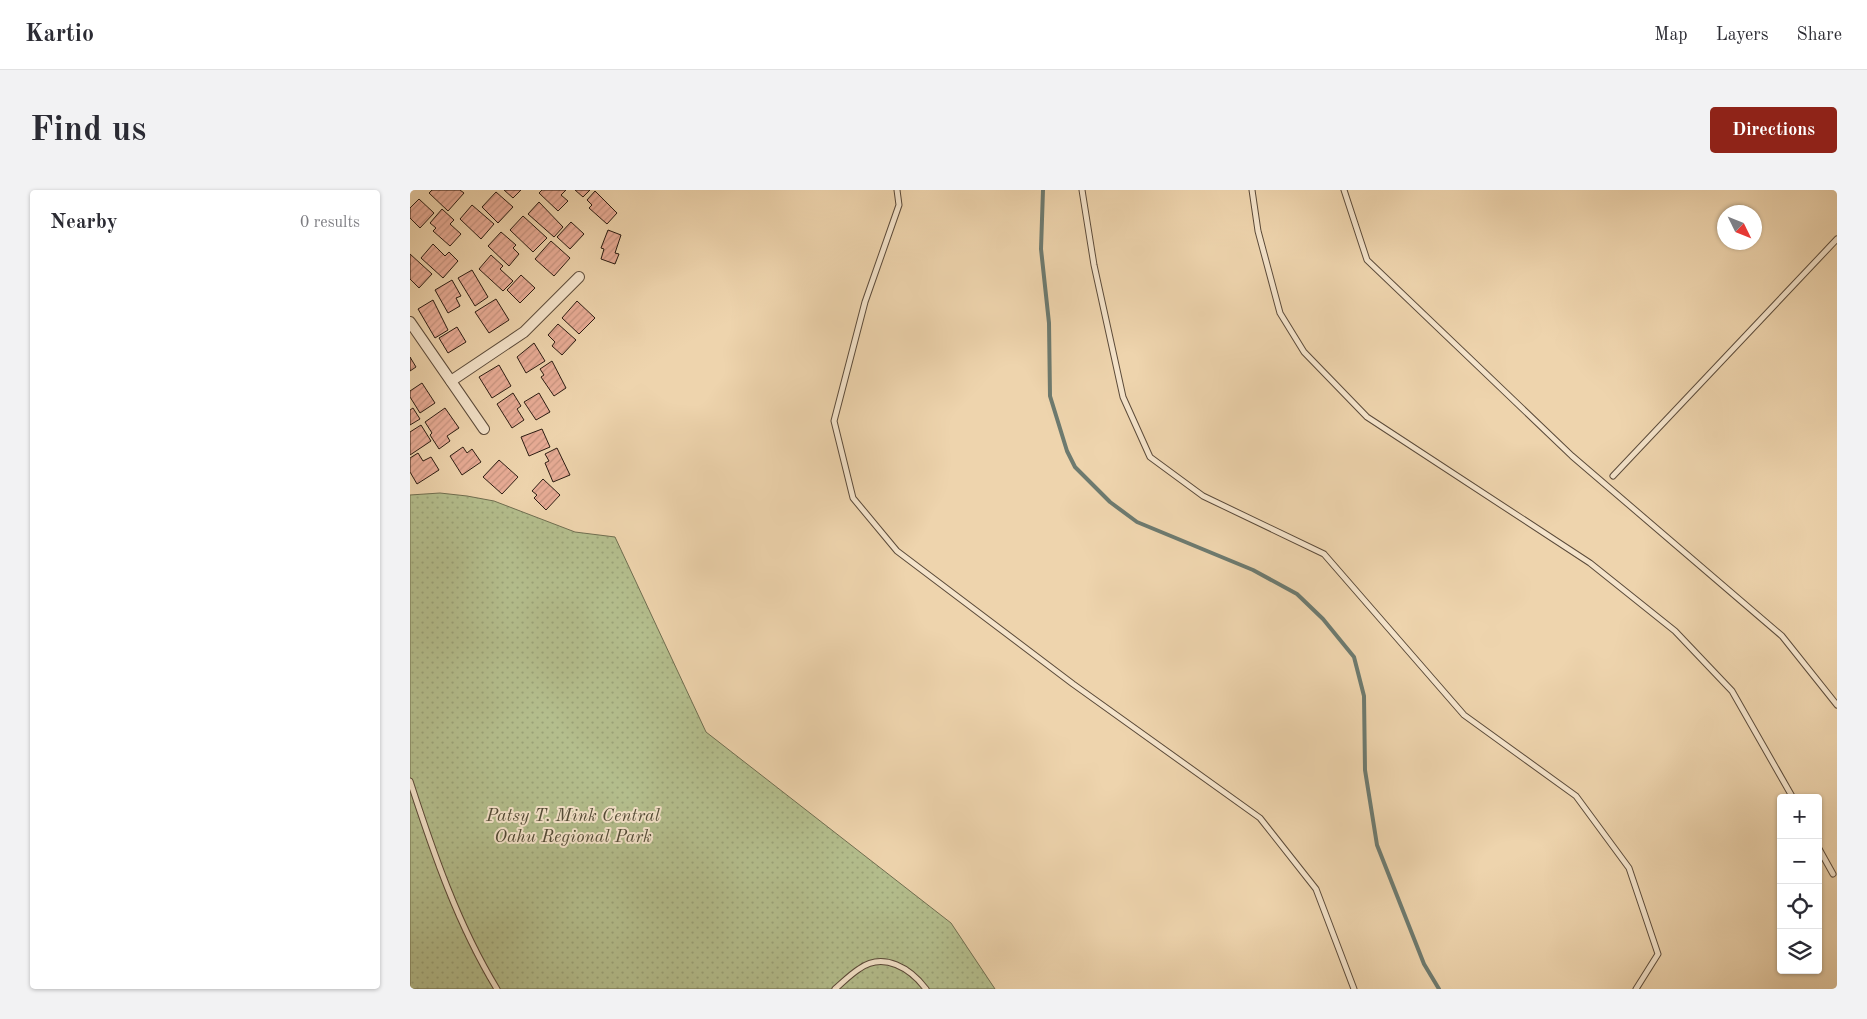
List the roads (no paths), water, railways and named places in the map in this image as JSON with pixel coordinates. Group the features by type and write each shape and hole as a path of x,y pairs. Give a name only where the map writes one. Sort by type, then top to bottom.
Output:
{"street":[{"path":"451,381 524,332 579,277"},
{"path":"410,322 484,429"}],"lane":[{"path":"897,190 899,205 866,302 834,421 853,498 897,551 1073,684 1260,818 1316,889 1354,989"},
{"path":"1082,190 1094,266 1123,397 1150,457 1203,496 1324,554 1464,715 1576,796 1629,868 1658,954 1636,989"},
{"path":"1252,190 1258,231 1280,313 1304,352 1367,417 1590,563 1675,631 1732,691 1791,794"},
{"path":"1344,190 1367,260 1572,456 1782,636 1837,705"},
{"path":"1613,476 1837,240"},
{"path":"410,781 436,860 482,964 497,989"},
{"path":"1822,854 1833,874"},
{"path":"836,989 861,967 882,961 898,964 915,975 926,989"}],"waterway":[{"path":"1043,190 1041,249 1049,323 1050,396 1067,451 1075,467 1110,502 1137,522 1253,570 1297,594 1323,619 1354,657 1364,696 1365,770 1377,845 1424,964 1439,989"}],"park label":[{"name":"Patsy T. Mink Central Oahu Regional Park","path":"573,826"}]}
